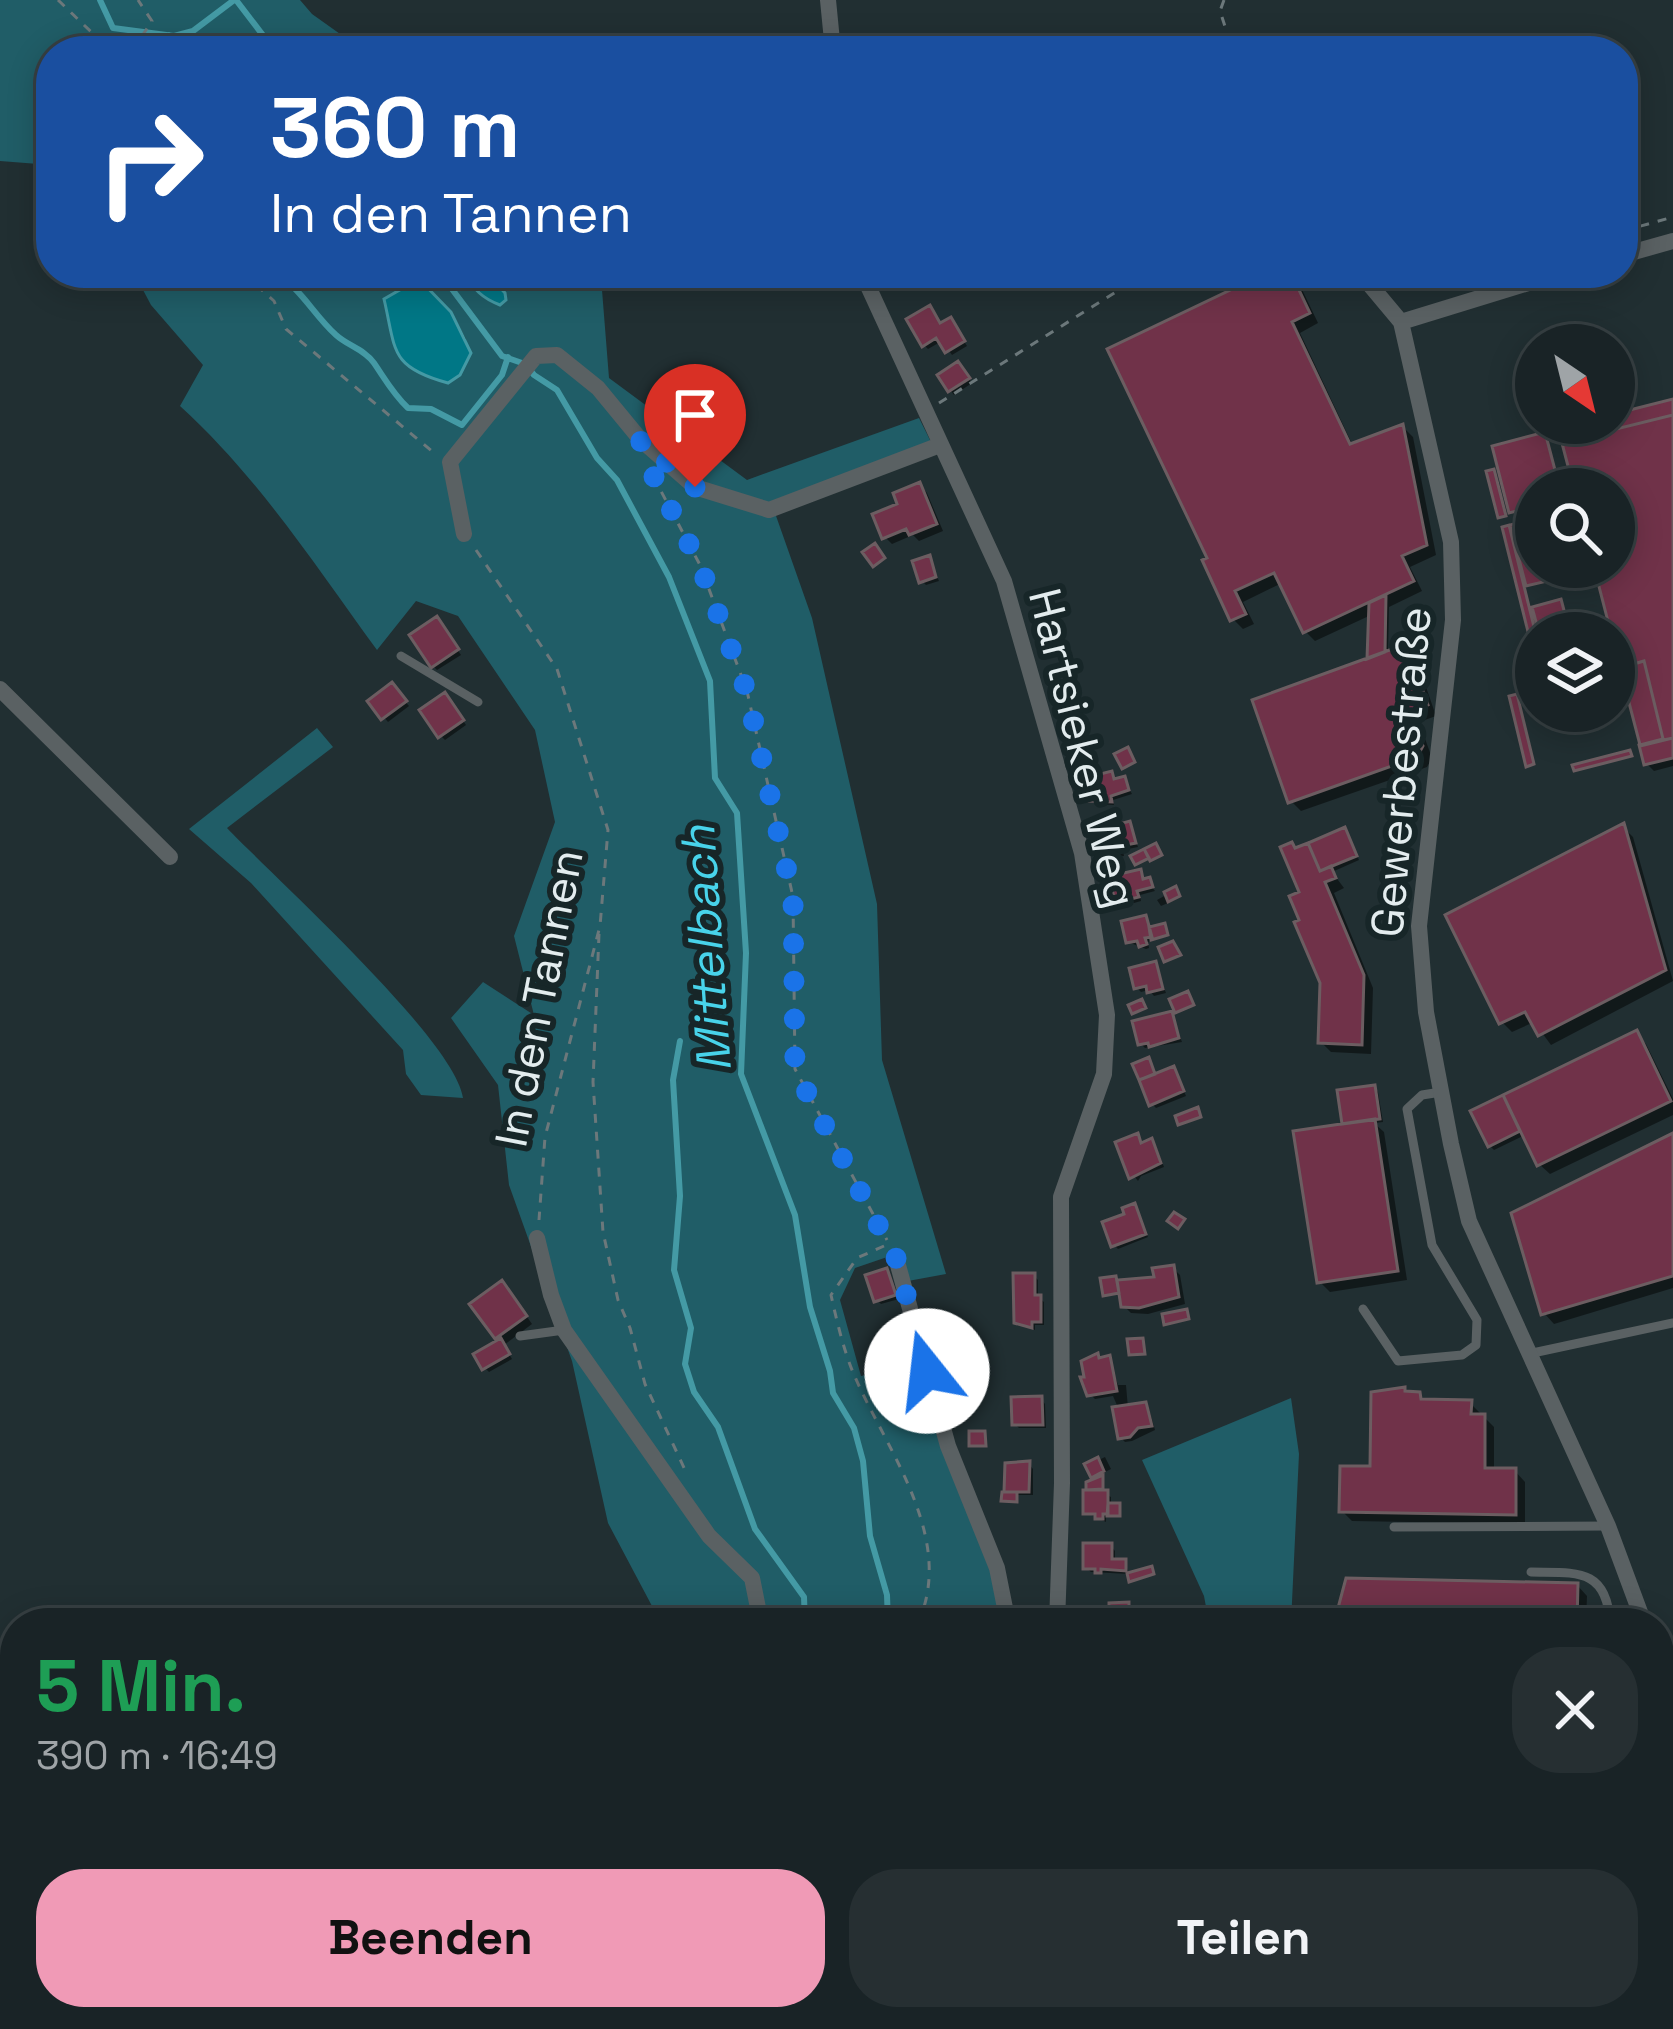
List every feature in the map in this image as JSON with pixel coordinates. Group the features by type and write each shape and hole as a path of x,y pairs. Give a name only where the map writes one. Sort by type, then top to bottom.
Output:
{"street":[{"path":"828,0 832,36"},
{"path":"1638,251 1673,241"},
{"name":"Hartsieker Weg","path":"869,288 1004,581 1082,853 1107,1016 1104,1074 1061,1197 1058,1608"},
{"name":"Gewerbestraße","path":"1373,288 1401,322 1451,542 1453,620 1419,926 1426,1012 1441,1092 1469,1221 1608,1526 1638,1608"},
{"path":"1401,322 1512,288"},
{"path":"464,534 450,462 536,356 557,355 598,388 640,439 695,487 769,509 940,445"},
{"path":"0,688 170,856"},
{"path":"537,1238 563,1330 709,1536 752,1578 758,1608"},
{"path":"892,1251 948,1446 998,1568 1005,1608"}],"lane":[{"path":"401,656 478,702"},
{"path":"1363,1309 1398,1361 1462,1355 1476,1346 1477,1320 1432,1245 1407,1109 1422,1095 1441,1092"},
{"path":"1528,1354 1673,1323"},
{"path":"520,1336 563,1330"},
{"path":"1394,1527 1608,1526"},
{"path":"1531,1572 1579,1573 1592,1579 1602,1588 1607,1608"}],"path":[{"path":"58,0 95,36"},
{"path":"138,0 152,21 142,36"},
{"path":"1224,0 1220,10 1228,36"},
{"path":"1638,227 1673,217"},
{"path":"260,288 274,301 286,329 302,344 415,440 450,462"},
{"path":"935,406 1122,288"},
{"path":"651,471 700,565 747,692 793,898 795,1070 892,1251 856,1258 832,1295 854,1375 904,1475 926,1540 929,1599 925,1608"},
{"name":"In den Tannen","path":"464,534 557,669 608,830 599,926 545,1137 537,1238"},
{"path":"599,926 593,1082 603,1232 618,1300 645,1384 688,1478"}],"shaded area":[{"path":"0,0 300,0 343,36 36,36 36,164 0,161"},
{"path":"142,288 404,288 384,299 389,321 413,370 448,383 466,339 451,312 428,288 601,288 609,378 747,480 919,418 932,444 775,513 812,618 877,904 882,1060 946,1274 908,1281 899,1253 855,1268 840,1300 861,1376 917,1364 992,1572 1000,1608 653,1608 608,1523 572,1361 509,1185 498,1085 451,1018 483,982 534,1015 514,936 555,822 535,730 458,616 416,601 377,650 260,492 180,406 203,365"},
{"path":"403,288 428,288 451,312 471,353 460,375 448,383 405,363 394,344 384,299"},
{"path":"500,288 506,300 500,305 475,289"},
{"path":"317,728 333,747 227,828 398,1001 453,1072 463,1098 421,1095 406,1074 403,1050 251,883 189,829"},
{"path":"1291,1398 1299,1454 1292,1608 1206,1608 1142,1460"}],"building":[{"path":"1235,288 1298,288 1310,313 1292,322 1350,444 1403,424 1427,545 1402,556 1414,581 1303,633 1274,573 1235,591 1246,614 1230,621 1202,560 1207,558 1107,349"},
{"path":"930,305 940,323 951,317 965,341 945,353 936,338 922,347 906,319"},
{"path":"958,361 970,378 948,392 937,375"},
{"path":"1673,399 1673,415 1635,424 1635,409"},
{"path":"1673,415 1673,738 1640,746 1663,739 1644,661 1635,664 1635,612 1606,612 1599,588 1635,588 1635,468 1568,468 1562,444 1635,444 1635,424"},
{"path":"1515,440 1515,444 1548,444 1554,468 1515,468 1515,511 1509,513 1492,446"},
{"path":"1494,469 1506,516 1498,518 1486,471"},
{"path":"920,482 937,524 882,539 872,514 897,504 893,493"},
{"path":"1509,525 1515,579 1502,527"},
{"path":"875,543 885,558 873,567 862,552"},
{"path":"930,555 936,577 919,583 912,561"},
{"path":"1517,588 1524,588 1530,612 1523,612"},
{"path":"1386,595 1385,652 1367,659 1369,603"},
{"path":"1561,599 1564,612 1533,612 1532,607"},
{"path":"437,616 459,649 431,668 409,635"},
{"path":"1406,644 1428,705 1410,712 1423,746 1417,757 1288,803 1252,700"},
{"path":"1644,661 1663,739 1640,745 1635,726 1635,664"},
{"path":"392,682 407,701 381,720 367,701"},
{"path":"445,692 464,720 438,738 419,710"},
{"path":"1518,732 1526,732 1534,764 1526,767"},
{"path":"1673,738 1673,758 1644,765 1639,745"},
{"path":"1128,747 1135,762 1122,769 1114,754"},
{"path":"1630,750 1632,756 1574,771 1572,765"},
{"path":"1112,771 1114,779 1125,776 1129,790 1111,796 1112,802 1089,801 1084,778"},
{"path":"1114,817 1116,825 1100,829 1098,821"},
{"path":"1130,821 1136,843 1120,846 1121,852 1110,855 1108,849 1102,851 1097,830"},
{"path":"1624,823 1666,970 1538,1036 1525,1012 1499,1024 1445,915"},
{"path":"1345,827 1357,856 1320,871 1308,843"},
{"path":"1292,842 1295,848 1308,843 1320,871 1331,866 1336,878 1325,882 1364,975 1362,1045 1318,1043 1320,983 1294,922 1299,920 1289,896 1299,892 1280,847"},
{"path":"1156,843 1162,855 1150,861 1144,849"},
{"path":"1144,849 1149,858 1135,865 1130,856"},
{"path":"1121,864 1124,873 1141,869 1143,879 1150,877 1153,887 1137,891 1139,897 1114,897 1106,868"},
{"path":"1176,886 1180,896 1168,902 1164,892"},
{"path":"1146,915 1152,937 1145,938 1147,944 1126,943 1121,921"},
{"path":"1165,923 1168,935 1151,940 1149,927"},
{"path":"1173,941 1181,955 1164,962 1158,947"},
{"path":"1156,961 1163,989 1147,993 1146,986 1134,989 1129,968"},
{"path":"1188,991 1194,1005 1175,1013 1169,999"},
{"path":"1142,999 1146,1008 1132,1014 1128,1005"},
{"path":"1172,1011 1179,1038 1149,1047 1148,1043 1138,1045 1132,1021"},
{"path":"1637,1030 1671,1101 1537,1166 1503,1095"},
{"path":"1149,1057 1155,1074 1139,1080 1132,1064"},
{"path":"1174,1066 1184,1091 1149,1106 1139,1080"},
{"path":"1375,1085 1380,1119 1342,1124 1337,1090"},
{"path":"1503,1095 1520,1131 1488,1147 1470,1111"},
{"path":"1198,1107 1201,1117 1178,1125 1175,1116"},
{"path":"1375,1119 1398,1271 1317,1283 1293,1131"},
{"path":"1138,1133 1141,1143 1152,1138 1161,1163 1129,1179 1115,1142"},
{"path":"1673,1133 1673,1276 1541,1315 1511,1213"},
{"path":"1135,1203 1146,1234 1111,1247 1102,1222 1124,1214 1122,1208"},
{"path":"1174,1212 1185,1219 1178,1229 1167,1221"},
{"path":"1174,1265 1179,1297 1139,1308 1121,1307 1117,1280 1154,1277 1152,1268"},
{"path":"887,1268 896,1295 874,1302 865,1275"},
{"path":"1013,1273 1035,1273 1041,1322 1032,1322 1032,1328 1014,1323"},
{"path":"1116,1276 1119,1293 1103,1296 1100,1278"},
{"path":"502,1280 527,1316 495,1339 469,1304"},
{"path":"1187,1309 1189,1319 1164,1325 1162,1314"},
{"path":"946,1332 958,1333 958,1348 945,1347"},
{"path":"501,1338 510,1354 482,1370 473,1354"},
{"path":"1143,1338 1145,1354 1129,1355 1127,1339"},
{"path":"1098,1353 1099,1358 1110,1355 1117,1391 1087,1396 1080,1377 1084,1377 1081,1361"},
{"path":"1405,1387 1405,1391 1420,1392 1421,1399 1472,1400 1471,1414 1485,1414 1485,1468 1516,1468 1516,1515 1339,1512 1340,1466 1370,1466 1371,1392"},
{"path":"1042,1396 1043,1425 1012,1425 1011,1397"},
{"path":"1146,1402 1152,1426 1118,1439 1112,1407"},
{"path":"969,1431 985,1431 986,1446 969,1446"},
{"path":"1098,1457 1104,1471 1091,1478 1084,1464"},
{"path":"1030,1461 1029,1492 1004,1492 1005,1463"},
{"path":"1103,1475 1103,1489 1086,1490 1086,1482"},
{"path":"1083,1490 1108,1490 1108,1514 1103,1519 1083,1514"},
{"path":"1002,1492 1017,1492 1017,1502 1001,1501"},
{"path":"1108,1503 1120,1503 1120,1516 1107,1516"},
{"path":"1083,1543 1112,1543 1112,1559 1126,1559 1126,1571 1083,1569"},
{"path":"1152,1566 1154,1574 1129,1582 1127,1573"},
{"path":"1346,1578 1578,1583 1577,1608 1338,1608"},
{"path":"1129,1602 1129,1608 1109,1608 1109,1603"}],"waterway":[{"name":"Mittelbach","path":"100,0 113,28 174,36 193,31 234,0"},
{"name":"Mittelbach","path":"236,0 264,36"},
{"path":"295,288 336,335 370,358 408,408 431,409 462,425 502,375 508,357"},
{"name":"Mittelbach","path":"451,288 502,356 525,364 557,390 597,458 617,480 669,577 710,681 715,778 737,813 746,953 741,1074 795,1215 810,1307 833,1393 854,1428 863,1461 870,1536 887,1608"},
{"path":"680,1041 673,1080 680,1196 674,1270 691,1328 685,1364 694,1392 718,1427 755,1529 804,1597 804,1608"}],"route":[{"path":"695,487 640,439 651,471 700,565 747,692 793,898 795,1070 896,1258 927,1371"}]}
